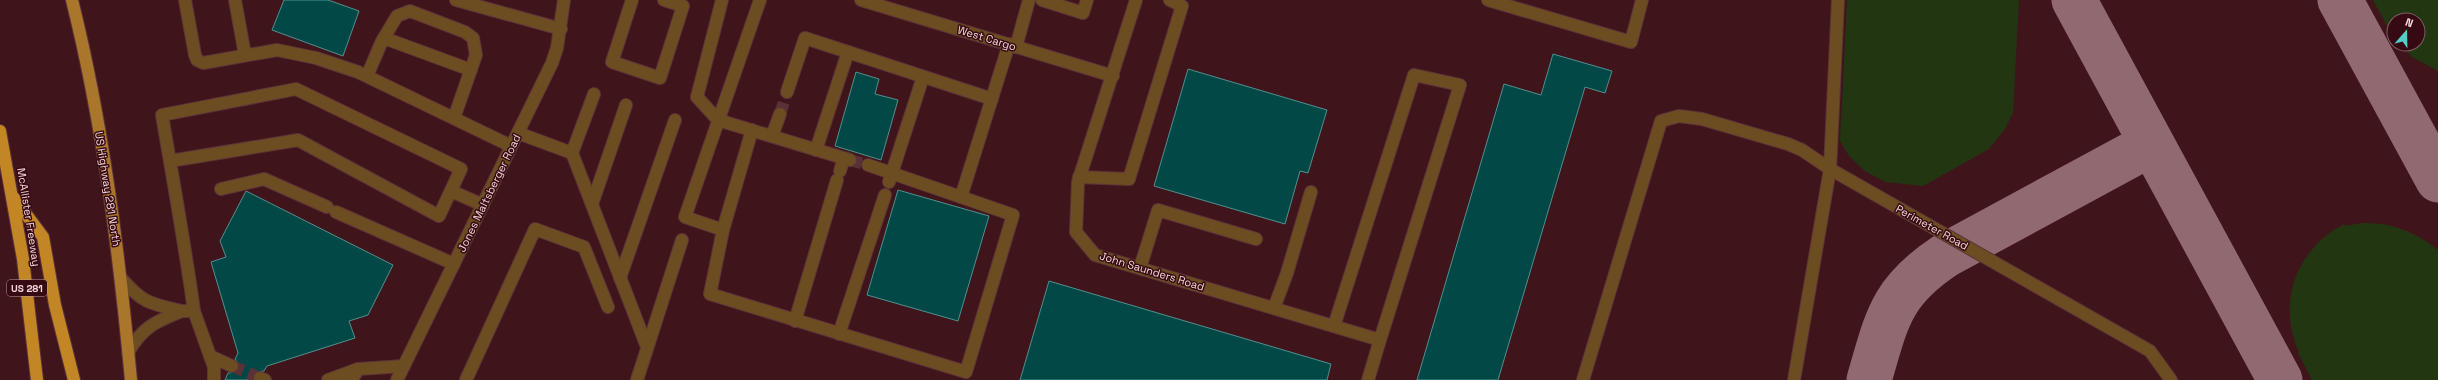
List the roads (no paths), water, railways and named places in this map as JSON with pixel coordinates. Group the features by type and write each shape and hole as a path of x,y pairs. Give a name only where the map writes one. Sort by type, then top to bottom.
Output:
{"highway":[{"name":"McAllister Freeway","path":"0,130 13,196 23,259 37,380"},
{"path":"13,196 43,237 55,305 74,380"}],"main road":[{"name":"US Highway 281 North","path":"72,0 101,140 121,278 131,380"}],"street":[{"path":"185,0 197,60 203,63 277,50 316,58 367,76 511,146"},
{"path":"235,0 245,55"},
{"path":"456,0 561,29"},
{"name":"Jones Maltsberger Road","path":"397,380 552,63 561,29 564,0"},
{"path":"632,0 612,62 660,78 687,3 664,0"},
{"path":"722,0 697,97 718,120 847,159 839,176 795,320"},
{"path":"723,230 685,217 760,0"},
{"name":"West Cargo","path":"861,0 879,3 1012,46 1113,76"},
{"path":"961,197 992,99 1029,0"},
{"path":"1042,0 1083,13 1087,0"},
{"name":"John Saunders Road","path":"1136,0 1113,76 1079,176 1076,232 1096,255 1380,340"},
{"path":"1079,176 1129,179 1182,6 1170,0"},
{"path":"1488,0 1631,42 1642,0"},
{"path":"1794,380 1830,169 1838,0"},
{"path":"367,76 384,38 397,16 410,11 465,32 473,38 476,55 454,118"},
{"path":"384,38 471,70"},
{"path":"787,92 805,38 992,99"},
{"path":"816,150 848,52"},
{"path":"1334,326 1414,75 1460,85 1368,380"},
{"path":"890,177 923,77"},
{"path":"170,161 298,140 439,216 461,169 296,89 162,115 170,161 184,240 188,311 210,356 214,367 214,380"},
{"path":"594,94 572,153 647,347"},
{"path":"592,204 626,105"},
{"path":"772,136 780,114"},
{"name":"Perimeter Road","path":"1583,380 1661,120 1679,116 1702,118 1788,144 1802,150 1830,169 2150,351 2171,380"},
{"path":"620,278 675,120"},
{"path":"752,130 723,230 710,294 839,334 965,376 1013,215 961,197 890,177 868,165"},
{"path":"518,133 572,153"},
{"path":"221,189 264,179 454,264"},
{"path":"451,191 482,205"},
{"path":"1274,308 1287,273 1311,192"},
{"path":"839,334 885,195"},
{"path":"1140,268 1158,210 1256,239"},
{"path":"466,380 535,229 584,248 608,307"},
{"path":"637,380 682,240"},
{"path":"121,278 135,295 141,298 188,311"},
{"path":"128,352 137,337 149,326 188,311"},
{"path":"210,356 232,366"},
{"path":"328,380 358,369 404,366"},
{"path":"352,380 358,369"}],"tunnel":[{"path":"780,114 787,92"},
{"path":"850,160 868,165"},
{"path":"232,366 260,378"}]}
